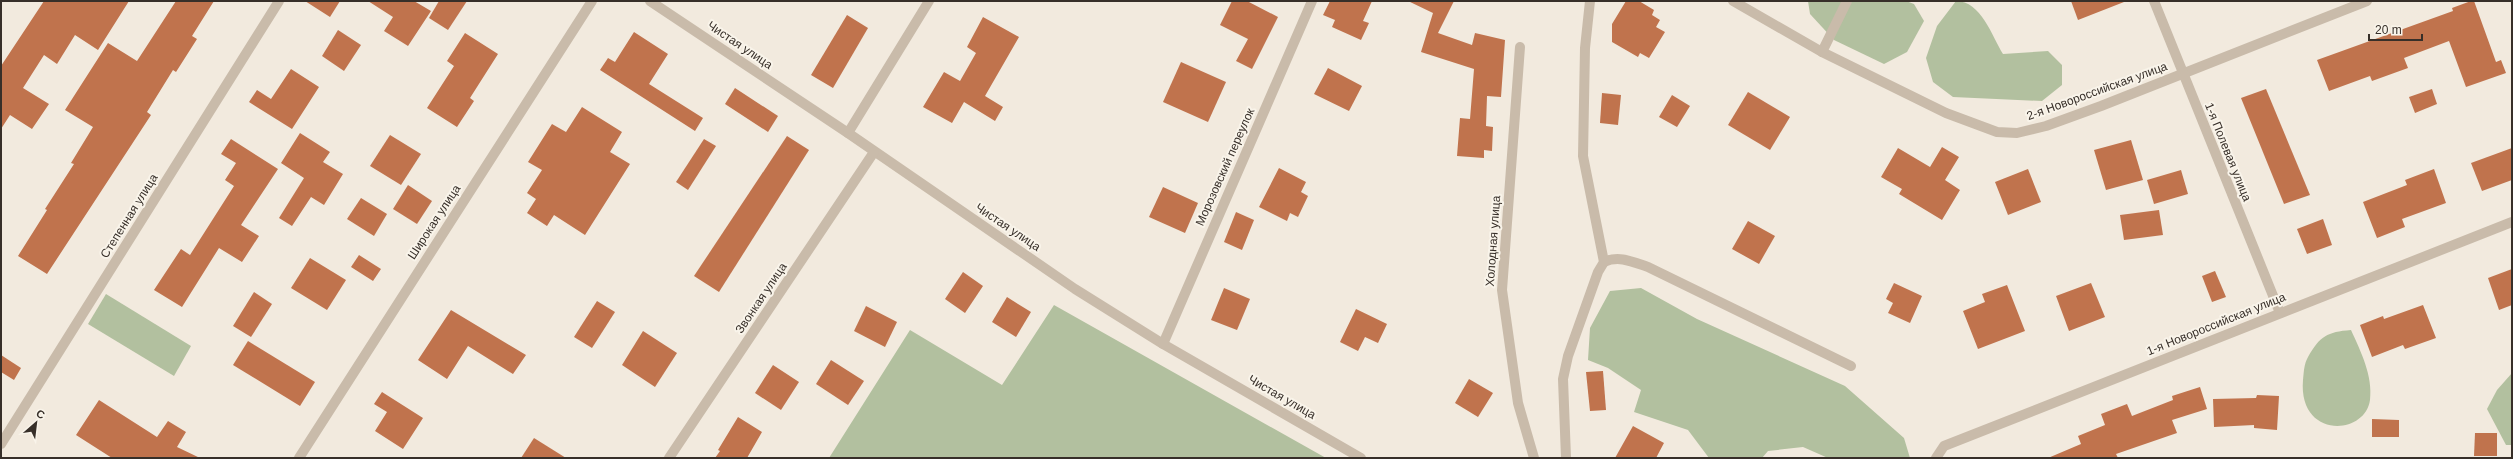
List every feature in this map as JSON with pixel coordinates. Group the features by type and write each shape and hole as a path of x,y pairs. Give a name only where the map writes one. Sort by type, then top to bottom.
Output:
{"street":[{"name":"Степенная улица","path":"1,444 279,1"},
{"name":"Широкая улица","path":"299,458 592,1"},
{"name":"Чистая улица","path":"650,1 848,133 1075,289 1163,344 1361,458"},
{"path":"848,133 929,1"},
{"name":"Морозовский переулок","path":"1163,344 1312,1"},
{"path":"1590,1 1584,48 1583,156 1604,262"},
{"name":"2-я Новороссийская улица","path":"1733,1 1822,52 1946,113 1997,132 2017,133 2046,126 2367,1"},
{"path":"1822,52 1847,1"},
{"name":"1-я Полевая улица","path":"2154,1 2182,74 2280,313"},
{"name":"Холодная улица","path":"1520,48 1502,290 1518,403 1534,458"},
{"name":"Звонкая улица","path":"668,458 874,152"},
{"name":"1-я Новороссийская улица","path":"1936,458 1944,446 2512,222"},
{"path":"1566,458 1564,379 1568,356 1598,272 1604,262 1612,258 1626,260 1648,267 1851,366"}],"green space":[{"path":"1808,1 1906,1 1914,4 1924,21 1907,52 1884,64 1834,40 1810,14"},
{"path":"1956,1 1965,3 1979,13 1990,29 2003,54 2048,51 2062,65 2062,85 2042,101 1953,97 1933,82 1926,58 1937,26"},
{"path":"1641,288 1697,319 1845,386 1904,438 1910,458 1828,458 1803,447 1768,451 1762,458 1709,458 1688,430 1634,412 1641,390 1608,368 1588,360 1590,328 1610,291"},
{"path":"106,294 191,346 174,376 88,324"},
{"path":"1054,305 1326,458 829,458 910,330 1002,385"},
{"path":"2351,330 2368,373 2370,382 2370,400 2365,412 2357,420 2345,425 2333,426 2321,422 2311,413 2304,399 2304,368 2312,350 2325,336 2336,332"},
{"path":"2512,373 2512,445 2506,445 2487,409 2497,390"}],"building":[{"path":"44,1 129,1 98,50 75,35 57,64 44,55 23,88 49,104 32,129 10,115 1,129 1,66"},
{"path":"176,1 214,1 192,36 197,39 176,72 173,70 147,112 151,115 47,274 18,256 47,210 45,209 74,164 71,163 93,127 65,110 108,43 137,61"},
{"path":"305,1 340,1 330,17"},
{"path":"368,1 414,1 431,11 408,46 384,31 393,17"},
{"path":"439,1 467,1 448,30 429,18"},
{"path":"1232,1 1247,1 1278,17 1252,69 1236,61 1248,39 1220,25"},
{"path":"1330,1 1372,1 1363,21 1369,23 1361,40 1332,27 1335,20 1323,15"},
{"path":"1408,1 1454,1 1438,33 1472,45 1475,33 1505,40 1501,97 1487,96 1486,126 1493,127 1492,151 1484,150 1484,158 1457,156 1460,118 1470,119 1474,69 1421,52 1433,13"},
{"path":"1626,1 1639,1 1654,10 1652,15 1660,20 1656,27 1665,32 1649,58 1640,53 1638,57 1612,42 1612,24"},
{"path":"2071,1 2124,1 2124,2 2078,20"},
{"path":"2474,1 2496,62 2501,60 2506,73 2466,87 2449,41 2404,58 2408,68 2372,81 2370,76 2329,91 2317,60 2453,11 2452,8"},
{"path":"847,15 868,28 833,88 811,75"},
{"path":"983,17 1019,37 985,96 1003,107 995,121 964,102 952,123 923,107 944,72 960,81 976,53 967,47"},
{"path":"338,30 361,45 344,71 322,56"},
{"path":"634,32 668,54 649,84 703,118 695,131 600,70 608,58 615,62"},
{"path":"465,33 498,54 470,98 474,101 457,127 427,108 454,66 447,61"},
{"path":"1181,62 1226,82 1208,122 1163,102"},
{"path":"1328,68 1362,86 1349,111 1314,94"},
{"path":"291,69 319,87 292,129 249,102 257,90 271,99"},
{"path":"735,88 778,116 768,132 725,104"},
{"path":"2266,89 2310,195 2284,204 2241,98"},
{"path":"2432,89 2437,104 2415,113 2409,97"},
{"path":"1748,92 1790,117 1770,150 1728,125"},
{"path":"1602,93 1621,95 1618,125 1600,123"},
{"path":"1672,95 1690,106 1677,127 1659,117"},
{"path":"582,107 622,132 610,152 630,164 585,235 554,215 547,226 527,213 536,199 527,193 542,170 528,162 552,124 566,132"},
{"path":"300,133 330,152 323,162 343,174 324,205 311,197 292,226 279,218 304,178 281,163"},
{"path":"390,135 421,154 401,185 370,166"},
{"path":"787,136 809,150 719,292 694,276"},
{"path":"231,139 278,169 241,225 259,236 242,262 219,248 182,307 154,290 181,249 190,255 234,186 225,180 236,163 221,154"},
{"path":"704,139 716,146 688,190 676,182"},
{"path":"2131,140 2143,180 2106,190 2094,150"},
{"path":"1942,147 1959,157 1945,180 1960,190 1942,220 1899,194 1902,189 1881,177 1898,148 1930,167"},
{"path":"2512,148 2512,180 2482,191 2471,163"},
{"path":"1279,168 1306,182 1301,192 1308,196 1298,217 1290,213 1287,221 1259,207"},
{"path":"2028,169 2041,202 2008,215 1995,182"},
{"path":"2434,169 2446,203 2402,219 2405,227 2377,238 2363,202 2407,185 2405,180"},
{"path":"2181,170 2188,194 2154,204 2147,180"},
{"path":"408,185 432,201 417,224 393,209"},
{"path":"1163,187 1198,203 1185,233 1149,217"},
{"path":"361,198 387,214 374,236 347,219"},
{"path":"2159,210 2163,235 2124,240 2120,215"},
{"path":"1236,212 1254,220 1242,250 1224,242"},
{"path":"2323,219 2332,245 2307,254 2297,229"},
{"path":"1748,221 1775,236 1759,264 1732,249"},
{"path":"359,255 381,269 373,281 351,267"},
{"path":"310,258 346,280 327,310 291,288"},
{"path":"2512,269 2512,305 2499,310 2488,278"},
{"path":"2215,271 2226,297 2212,302 2202,276"},
{"path":"963,272 983,286 965,313 945,299"},
{"path":"1894,283 1922,296 1910,323 1888,313 1893,303 1886,299"},
{"path":"2091,283 2105,317 2069,331 2056,296"},
{"path":"2007,285 2025,331 1978,349 1963,311 1985,302 1982,294"},
{"path":"1224,288 1250,299 1237,330 1211,320"},
{"path":"254,292 272,304 251,337 233,326"},
{"path":"1007,297 1031,312 1016,337 992,322"},
{"path":"597,301 615,312 592,348 574,337"},
{"path":"2423,305 2436,338 2405,349 2403,345 2372,357 2360,325 2383,316 2384,319"},
{"path":"866,306 897,322 885,347 854,331"},
{"path":"1356,309 1387,324 1378,343 1365,337 1358,351 1340,342"},
{"path":"451,310 526,355 513,374 468,346 447,379 418,360"},
{"path":"643,331 677,353 655,387 622,365"},
{"path":"248,341 315,382 300,406 233,365"},
{"path":"1,355 21,368 14,380 1,372"},
{"path":"831,360 864,381 848,405 816,384"},
{"path":"773,365 799,382 781,410 755,393"},
{"path":"1603,371 1606,410 1590,411 1586,372"},
{"path":"1469,379 1493,393 1478,417 1455,403"},
{"path":"2200,387 2207,409 2172,420 2177,433 2116,454 2118,458 2048,458 2081,444 2078,436 2105,425 2101,414 2127,404 2132,416 2173,400 2172,396"},
{"path":"382,392 423,418 403,449 375,431 387,412 374,404"},
{"path":"2257,395 2279,396 2277,430 2254,428 2254,425 2214,427 2213,399 2256,398"},
{"path":"99,400 157,437 168,421 186,432 177,447 200,458 112,458 76,435"},
{"path":"738,417 762,432 747,458 715,458 720,451 718,450"},
{"path":"2372,419 2399,420 2399,437 2372,437"},
{"path":"1633,426 1664,443 1656,458 1615,458"},
{"path":"2475,433 2497,433 2497,456 2474,456"},
{"path":"534,438 566,458 521,458"}]}
